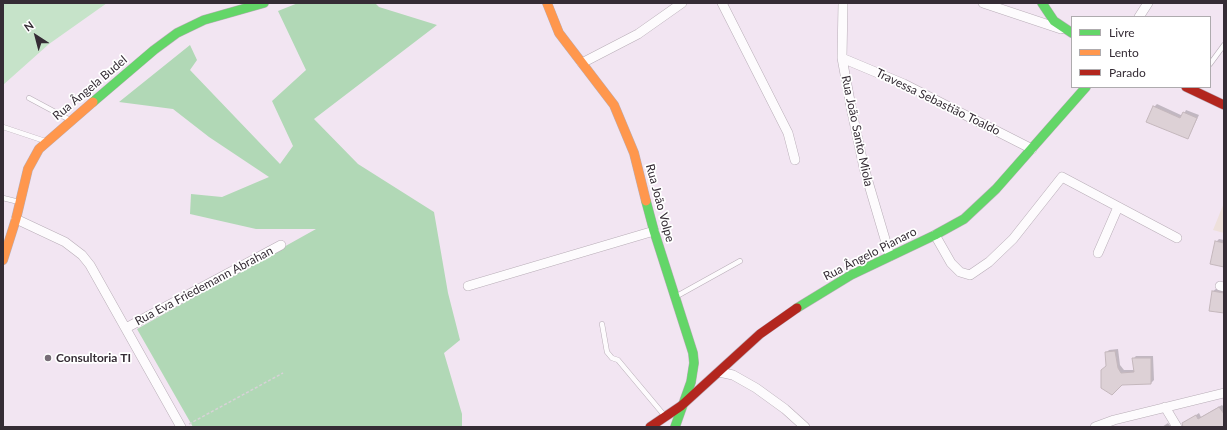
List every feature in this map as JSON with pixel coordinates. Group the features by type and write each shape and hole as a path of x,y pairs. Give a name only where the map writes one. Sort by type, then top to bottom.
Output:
{"street":[{"name":"Rua Ângela Budel","path":"3,260 16,219 28,169 39,149 47,141 154,50 177,33 204,20 264,3"},
{"name":"Rua João Volpe","path":"548,3 559,33 607,94 621,119 634,153 654,231 690,342 694,363 691,382 675,427"},
{"path":"582,63 638,34 682,3"},
{"path":"722,3 788,133 795,160"},
{"name":"Rua João Santo Miola","path":"843,3 842,58 864,168 890,256"},
{"path":"983,3 1071,33"},
{"path":"1042,3 1054,21 1071,33"},
{"path":"1140,16 1148,3"},
{"name":"Travessa Sebastião Toaldo","path":"842,58 904,84 1032,149"},
{"name":"Rua Ângelo Pianaro","path":"650,427 682,406 760,334 788,313 836,284 964,219 978,207 1032,149 1085,88"},
{"path":"1190,88 1224,105"},
{"path":"935,235 951,263 960,272 970,275 989,262 1014,239 1062,177 1177,238"},
{"path":"1098,253 1118,207"},
{"path":"16,219 65,242 82,255 97,276 181,427"},
{"path":"468,286 654,231"},
{"name":"Rua Eva Friedemann Abrahan","path":"126,328 281,245"},
{"path":"719,372 733,375 756,388 785,409 805,427"},
{"path":"1095,427 1116,423 1165,407 1224,393"},
{"path":"1165,407 1177,427"}],"lane":[{"path":"1211,63 1224,45"},
{"path":"29,98 70,120"},
{"path":"3,127 47,141"},
{"path":"3,198 20,202"},
{"path":"675,297 740,261"},
{"path":"602,324 607,352 612,358 618,360 666,416"}],"path":[{"path":"184,427 283,373"}],"shaded area":[{"path":"1224,203 1224,233 1213,230"}],"green space":[{"path":"3,3 107,3 49,44 3,85"},
{"path":"298,3 375,3 379,7 437,25 314,119 358,164 434,212 448,293 460,340 444,353 462,414 462,427 193,427 137,329 316,229 256,229 190,214 191,194 222,197 269,177 209,137 173,109 119,102 190,45 197,60 190,70 280,164 293,146 272,101 306,70 278,11"}],"building":[{"path":"1153,106 1180,118 1183,112 1197,118 1188,139 1146,122"},
{"path":"1215,241 1224,243 1224,267 1210,264"},
{"path":"1212,291 1224,293 1224,313 1209,311"},
{"path":"1115,351 1118,368 1121,373 1134,372 1132,358 1151,358 1151,384 1122,385 1112,395 1101,388 1101,370 1106,366 1105,352"},
{"path":"1219,407 1224,414 1224,427 1183,427 1182,423 1196,415 1198,419"}],"traffic: fast":[{"path":"93,102 154,50 177,33 204,20 264,3"},
{"path":"1042,3 1054,21 1071,32"},
{"path":"797,308 851,275 935,235 964,219 996,189 1085,88"},
{"path":"646,201 654,231 693,353 694,363 691,382 675,427"}],"traffic: slow":[{"path":"547,3 559,33 614,105 634,153 646,201"},
{"path":"3,260 16,219 28,169 39,149 93,102"}],"traffic: jam":[{"path":"1188,88 1224,105"},
{"path":"650,427 681,406 760,334 797,308"}],"place":[{"name":"Consultoria TI","path":"48,358"}]}
